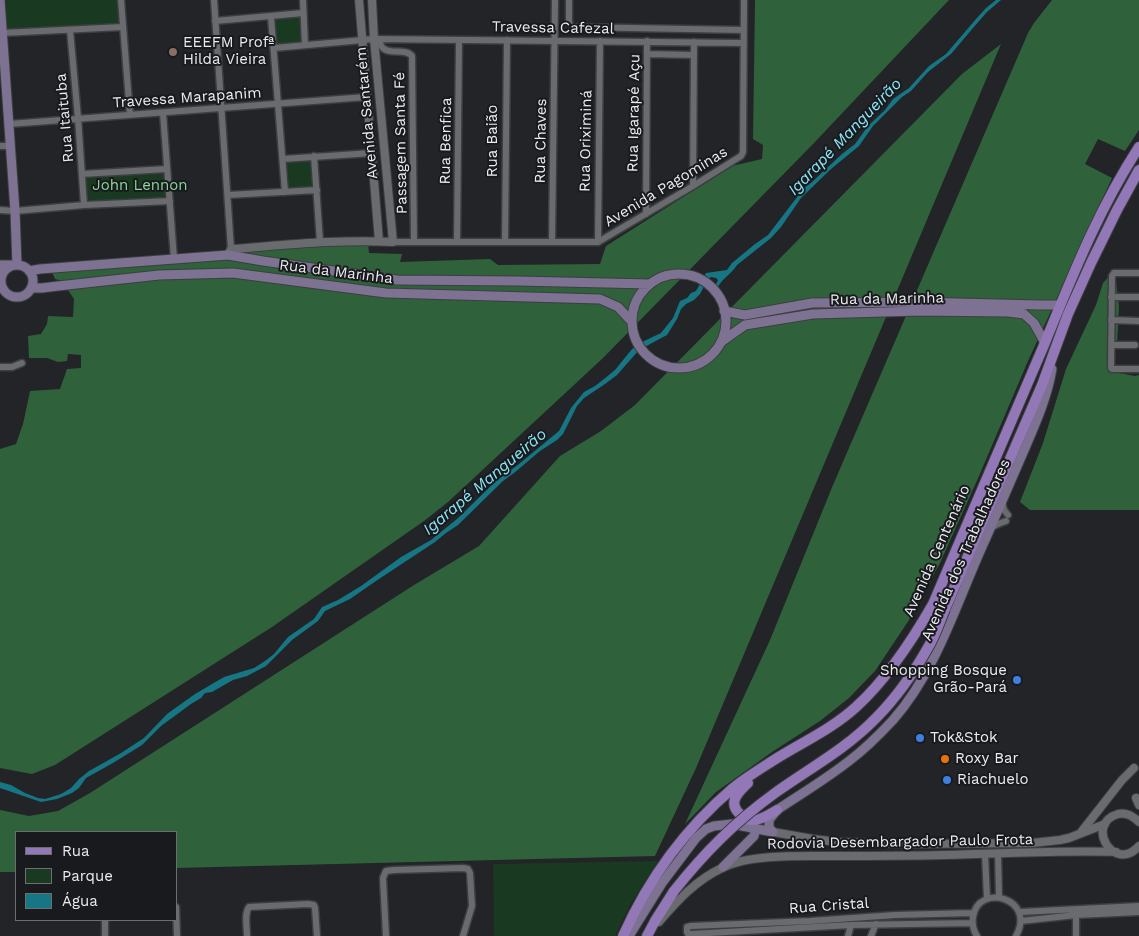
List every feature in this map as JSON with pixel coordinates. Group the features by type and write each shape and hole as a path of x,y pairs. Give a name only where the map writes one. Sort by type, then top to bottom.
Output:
{"main road":[{"path":"0,0 17,265"},
{"name":"Avenida Centenário","path":"623,936 631,918 667,860 697,823 734,787 772,761 825,730 855,708 867,697 899,658 916,633 933,604 1079,259 1109,199 1139,147"},
{"name":"Avenida Centenário","path":"649,933 674,891 718,841 745,815 842,748 876,718 905,685 930,643 945,609 1042,384 1068,314 1095,253 1139,170"},
{"name":"Rua da Marinha","path":"29,271 174,259 229,252 263,261 397,280 650,284"},
{"path":"0,265 17,265 29,271 32,278 31,288 20,297 3,292 2,288 1,277 7,268 17,265"},
{"name":"Rua da Marinha","path":"31,288 160,276 233,272 386,292 600,299 618,307 632,321"},
{"path":"674,275 689,276 699,279 708,285 718,297 726,322 721,342 708,358 688,367 677,368 659,364 642,350 636,341 633,331 633,310 636,300 650,284 658,279 674,275"},
{"name":"Rua da Marinha","path":"724,311 744,315 812,303 917,302 1060,305"},
{"name":"Rua da Marinha","path":"721,342 745,325 813,314 919,311 1024,314 1034,323 1045,343"},
{"name":"Avenida dos Trabalhadores","path":"777,810 863,750 894,719 911,697 950,623 1034,429 1052,370 1052,356"},
{"path":"772,761 745,786 734,803 736,810 746,819 750,820 757,820 777,810"},
{"path":"773,832 769,828 769,820 777,810"},
{"name":"Rodovia Desembargador Paulo Frota","path":"629,936 662,884 696,838 706,829 732,824 773,832"},
{"path":"723,867 752,838 756,828"}],"street":[{"path":"121,0 130,115"},
{"path":"214,0 228,195 229,252"},
{"path":"303,0 305,45"},
{"name":"Avenida Santarém","path":"359,0 380,241"},
{"name":"Avenida Santarém","path":"372,0 392,242"},
{"name":"Rua Chaves","path":"552,242 555,0"},
{"name":"Travessa Cafezal","path":"569,0 569,22 570,26 573,27 743,30"},
{"name":"Avenida Pagominas","path":"598,242 738,159 743,152 744,0"},
{"path":"216,21 303,13"},
{"path":"271,16 285,192"},
{"path":"2,33 122,27"},
{"name":"Rua Itaituba","path":"70,30 84,205"},
{"name":"Travessa Cafezal","path":"274,48 376,39 743,43"},
{"name":"Passagem Santa Fé","path":"376,39 384,49 408,52 412,56 414,242"},
{"name":"Rua Benfica","path":"457,242 459,40"},
{"name":"Rua Baião","path":"505,242 507,40"},
{"name":"Rua Oriximiná","path":"598,242 600,41"},
{"name":"Rua Igarapé Açu","path":"646,214 647,42"},
{"path":"693,186 694,42"},
{"path":"647,54 694,54"},
{"name":"Travessa Marapanim","path":"9,124 366,97"},
{"path":"163,113 174,259"},
{"path":"0,146 10,146"},
{"path":"283,159 372,153"},
{"path":"314,156 320,242"},
{"path":"82,174 167,169"},
{"path":"228,195 317,190"},
{"path":"0,210 14,211 84,205 170,201"},
{"path":"378,223 386,225 391,223"},
{"name":"Rua da Marinha","path":"229,252 320,242 598,242"},
{"path":"1138,273 1113,274 1111,320 1111,368 1138,369"},
{"path":"1112,296 1138,297"},
{"path":"1111,320 1139,321"},
{"path":"1111,345 1135,345"},
{"path":"0,367 12,367 22,363"},
{"path":"990,528 1006,518 1002,502"},
{"path":"1081,833 1122,780 1134,768"},
{"name":"Rodovia Desembargador Paulo Frota","path":"773,832 813,840 838,842 1032,843 1069,838 1105,824 1110,818 1120,814 1130,815 1139,822"},
{"path":"1105,824 1103,838 1108,847 1116,852"},
{"path":"945,855 942,852 943,848 954,848 959,844"},
{"path":"1135,851 1139,846"},
{"name":"Rodovia Desembargador Paulo Frota","path":"649,933 685,892 723,867 770,857 1116,852 1121,854 1135,851"},
{"path":"985,854 988,898"},
{"path":"998,854 999,897"},
{"path":"386,936 383,878 386,871 463,868 468,869 470,873 472,906 463,936"},
{"path":"977,936 972,923 976,907 988,898 999,897 1012,902 1020,912 1020,929 1016,936"},
{"path":"247,936 247,909 250,906 308,904 314,905 316,908 317,936"},
{"path":"1021,921 1076,916 1139,906"},
{"path":"1020,912 1114,910 1139,912"},
{"name":"Rua Cristal","path":"972,923 894,924 810,924 738,924 691,926 687,930 689,934 738,931 776,932 810,924 895,915 973,913"},
{"path":"894,924 895,915"},
{"path":"1076,916 1076,936"},
{"path":"105,921 106,936"},
{"path":"177,921 178,936"},
{"path":"738,924 738,931"},
{"path":"848,936 851,924"},
{"path":"871,936 876,924"}],"green space":[{"path":"0,0 121,0 122,27 2,33"},
{"path":"755,0 949,0 814,143 603,358 448,502 424,521 272,627 55,765 32,774 0,768 0,449 16,444 23,424 30,391 60,389 67,369 81,368 81,355 68,354 67,361 58,362 47,358 29,358 28,336 41,334 47,324 48,316 73,317 74,299 62,281 55,279 50,268 231,252 368,243 369,253 402,254 400,262 490,259 498,265 600,264 606,246 732,166 762,159 763,145 753,139"},
{"path":"1052,0 1139,0 1139,130 1125,151 1098,139 1085,164 1112,178 1028,361 940,563 909,620 875,671 849,698 820,721 716,792 685,824 770,640 833,485 1028,33"},
{"path":"303,13 305,45 274,48 271,17"},
{"path":"1001,44 696,768 655,856 178,868 178,831 15,831 15,872 0,872 0,810 29,816 58,811 90,793 414,585 479,546 560,456 601,431 635,405 962,74"},
{"path":"314,156 317,190 285,192 283,159"},
{"name":"John Lennon","path":"167,169 170,201 84,205 82,174"},
{"path":"1112,273 1116,282 1119,306 1117,345 1113,356 1113,372 1139,375 1139,510 1030,510 1020,502 1043,443 1066,369 1096,305 1103,283"},
{"path":"658,861 630,905 615,936 494,936 493,864"}],"water":[{"path":"996,0 1001,0 987,12 951,54 928,72 911,91 902,97 873,126 859,146 831,169 801,198 781,227 771,238 737,265 720,284 716,292 715,286 718,280 711,277 700,294 681,309 667,335 639,350 617,375 584,398 577,406 563,434 503,481 458,525 350,599 325,611 318,621 292,640 266,666 247,676 233,680 212,692 205,693 201,698 161,726 142,745 86,778 79,788 72,793 57,799 41,802 0,788 0,782 11,785 38,798 45,799 61,794 71,788 89,771 144,738 167,714 195,694 224,677 254,668 265,661 274,654 288,637 314,619 322,607 361,586 401,557 431,540 457,519 496,481 559,431 571,408 584,392 615,370 632,349 661,333 673,318 680,301 696,291 706,273 727,270 732,263 768,235 804,188 855,144 868,126 885,110 893,99 909,88 929,66 946,54 986,8"}],"place":[{"name":"EEEFM Profª Hilda Vieira","path":"173,52"},
{"name":"Shopping Bosque Grão-Pará","path":"1017,680"},
{"name":"Tok&Stok","path":"920,738"},
{"name":"Roxy Bar","path":"945,759"},
{"name":"Riachuelo","path":"947,780"}],"water label":[{"name":"Igarapé Mangueirão","path":"845,137"},
{"name":"Igarapé Mangueirão","path":"485,482"}]}
